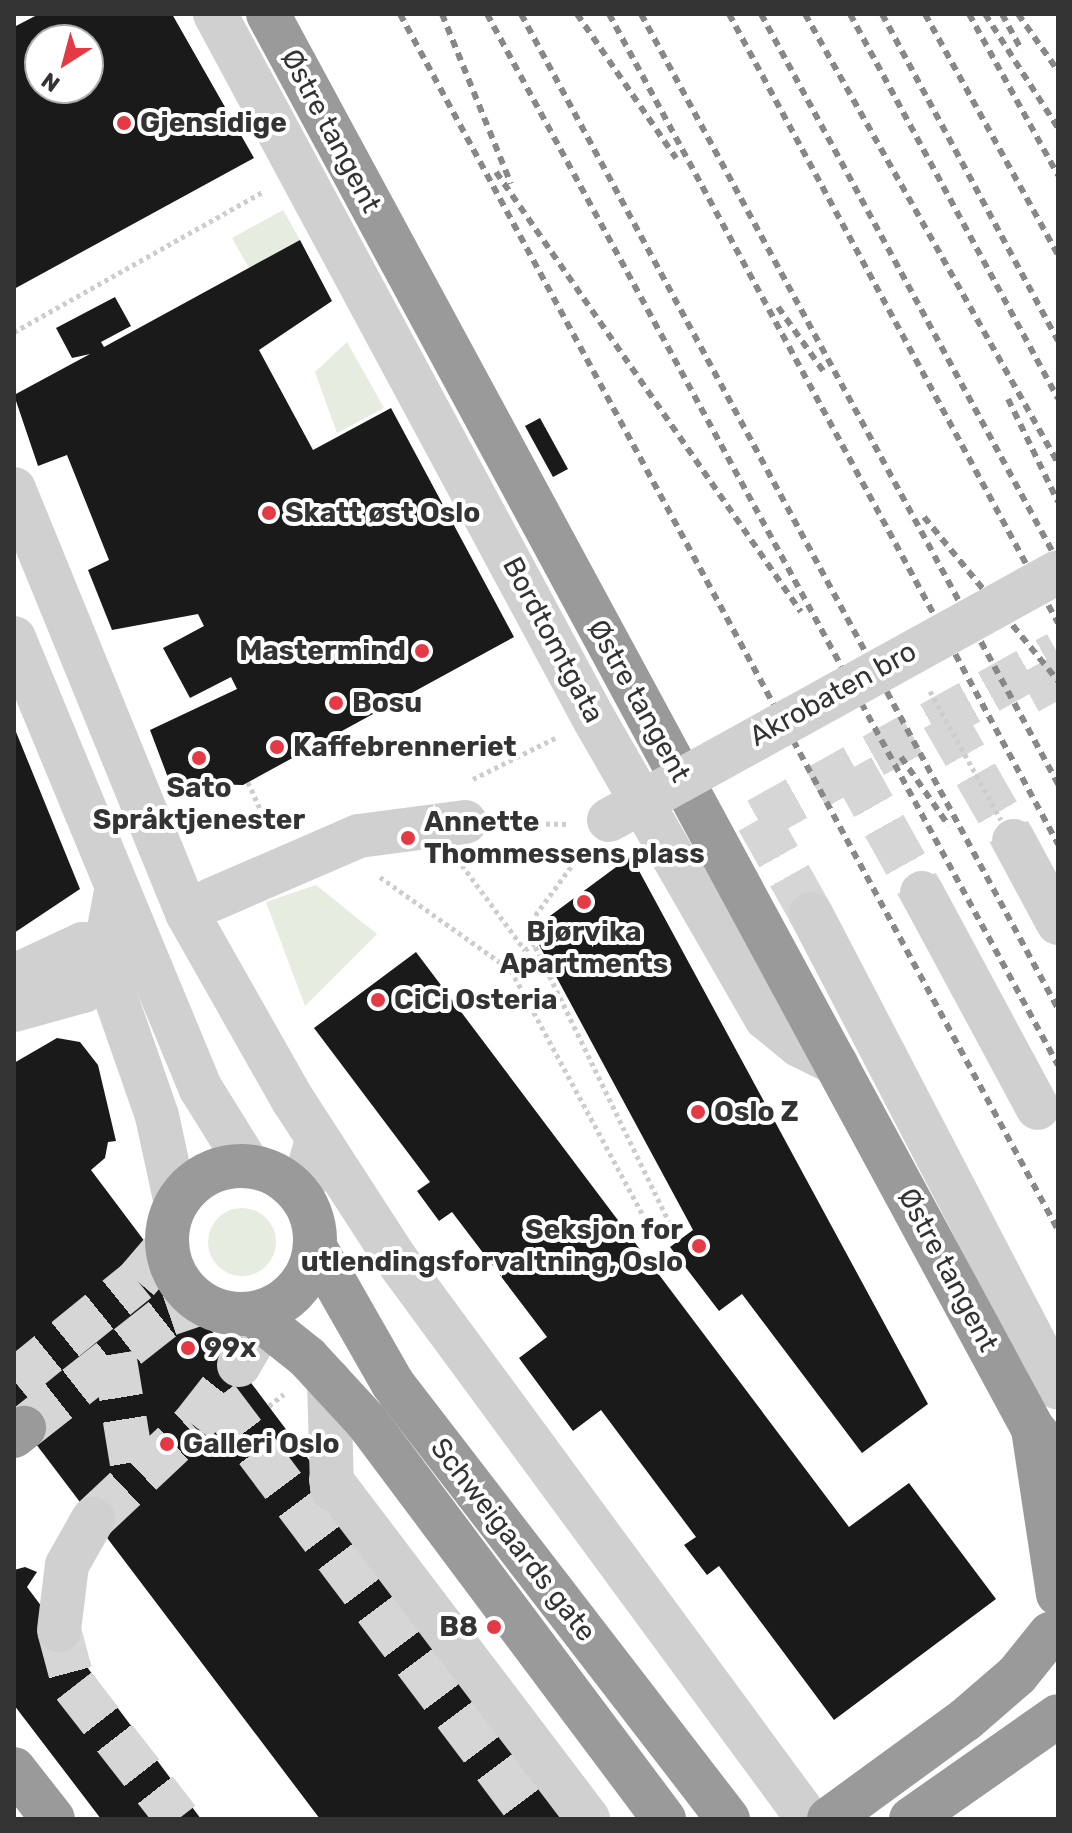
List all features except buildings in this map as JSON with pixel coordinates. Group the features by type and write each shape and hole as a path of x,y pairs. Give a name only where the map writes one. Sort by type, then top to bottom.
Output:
{"highway":[{"name":"Østre tangent","path":"268,14 1046,1443 1056,1624 1017,1675 965,1720 829,1819"},
{"path":"249,1166 278,1175 301,1195 316,1249 302,1285 263,1315 218,1311 177,1279 167,1246 176,1204 207,1174 249,1166"},
{"name":"Schweigaards gate","path":"316,1249 393,1384 727,1816"},
{"name":"Schweigaards gate","path":"263,1315 310,1385 664,1819"},
{"path":"911,1819 1058,1716"},
{"path":"14,1769 53,1819"}],"street":[{"name":"Bordtomtgata","path":"215,14 594,719 766,1018 799,1045 837,1064"},
{"path":"14,489 139,805 213,967 317,1140 396,1259 808,1819"},
{"name":"Akrobaten bro","path":"601,822 1058,572"},
{"path":"14,638 116,891 119,958 176,1204"},
{"path":"211,900 359,836 465,822"},
{"path":"1007,830 1058,923"},
{"path":"922,893 1038,1108"},
{"path":"811,914 1058,1388"},
{"path":"14,976 60,949 213,967"},
{"path":"14,1010 119,958"},
{"path":"119,958 212,1112 249,1166"},
{"path":"301,1195 317,1140"},
{"path":"239,1365 263,1315"},
{"path":"310,1385 331,1484 588,1819"},
{"path":"59,1630 67,1565 93,1519"}],"path":[{"path":"14,332 275,185"},
{"path":"952,732 1007,830"},
{"path":"248,782 285,867"},
{"path":"465,822 601,822"},
{"path":"426,909 511,970 653,1234 670,1224 526,928 601,822"},
{"path":"525,950 534,944"},
{"path":"269,1406 310,1385"}],"shaded area":[{"path":"283,210 300,240 249,268 232,238"},
{"path":"347,342 384,408 337,433 315,372"},
{"path":"316,885 377,934 305,1006 266,902"},
{"path":"242,1208 266,1218 276,1242 266,1266 242,1276 218,1266 208,1242 218,1218"}],"tunnel":[{"path":"811,914 758,820 1058,653"},
{"path":"1038,664 1058,701"},
{"path":"943,717 1014,841"},
{"path":"852,768 922,893"},
{"path":"14,1381 137,1281 167,1246"},
{"path":"24,1428 169,1314 201,1303"},
{"path":"114,1354 134,1476"},
{"path":"93,1519 193,1425 233,1374"},
{"path":"217,1398 534,1819"},
{"path":"59,1630 74,1686 178,1819"}],"railway":[{"path":"400,14 1058,1230"},
{"path":"442,14 511,184"},
{"path":"487,14 1058,1065"},
{"path":"521,14 1058,1009"},
{"path":"577,14 676,158"},
{"path":"609,14 1058,844"},
{"path":"641,14 1058,784"},
{"path":"729,14 1058,623"},
{"path":"761,14 1058,562"},
{"path":"805,14 1058,463"},
{"path":"850,14 1058,398"},
{"path":"882,14 1058,341"},
{"path":"925,14 1058,255"},
{"path":"969,14 1058,175"},
{"path":"985,14 1058,128"},
{"path":"1002,14 1022,51"},
{"path":"1018,14 1058,71"},
{"path":"496,172 801,612"},
{"path":"778,307 826,375"},
{"path":"1008,399 1058,502"},
{"path":"924,517 1058,681"},
{"path":"901,757 949,826"}],"place":[{"name":"Gjensidige","path":"124,123"},
{"name":"Skatt øst Oslo","path":"269,513"},
{"name":"Mastermind","path":"422,651"},
{"name":"Bosu","path":"336,703"},
{"name":"Kaffebrenneriet","path":"277,747"},
{"name":"Sato Språktjenester","path":"199,758"},
{"name":"Annette Thommessens plass","path":"408,838"},
{"name":"Bjørvika Apartments","path":"584,902"},
{"name":"CiCi Osteria","path":"378,1000"},
{"name":"Oslo Z","path":"698,1112"},
{"name":"Seksjon for utlendingsforvaltning, Oslo","path":"699,1246"},
{"name":"99x","path":"188,1348"},
{"name":"Galleri Oslo","path":"167,1444"},
{"name":"B8","path":"494,1627"}]}
